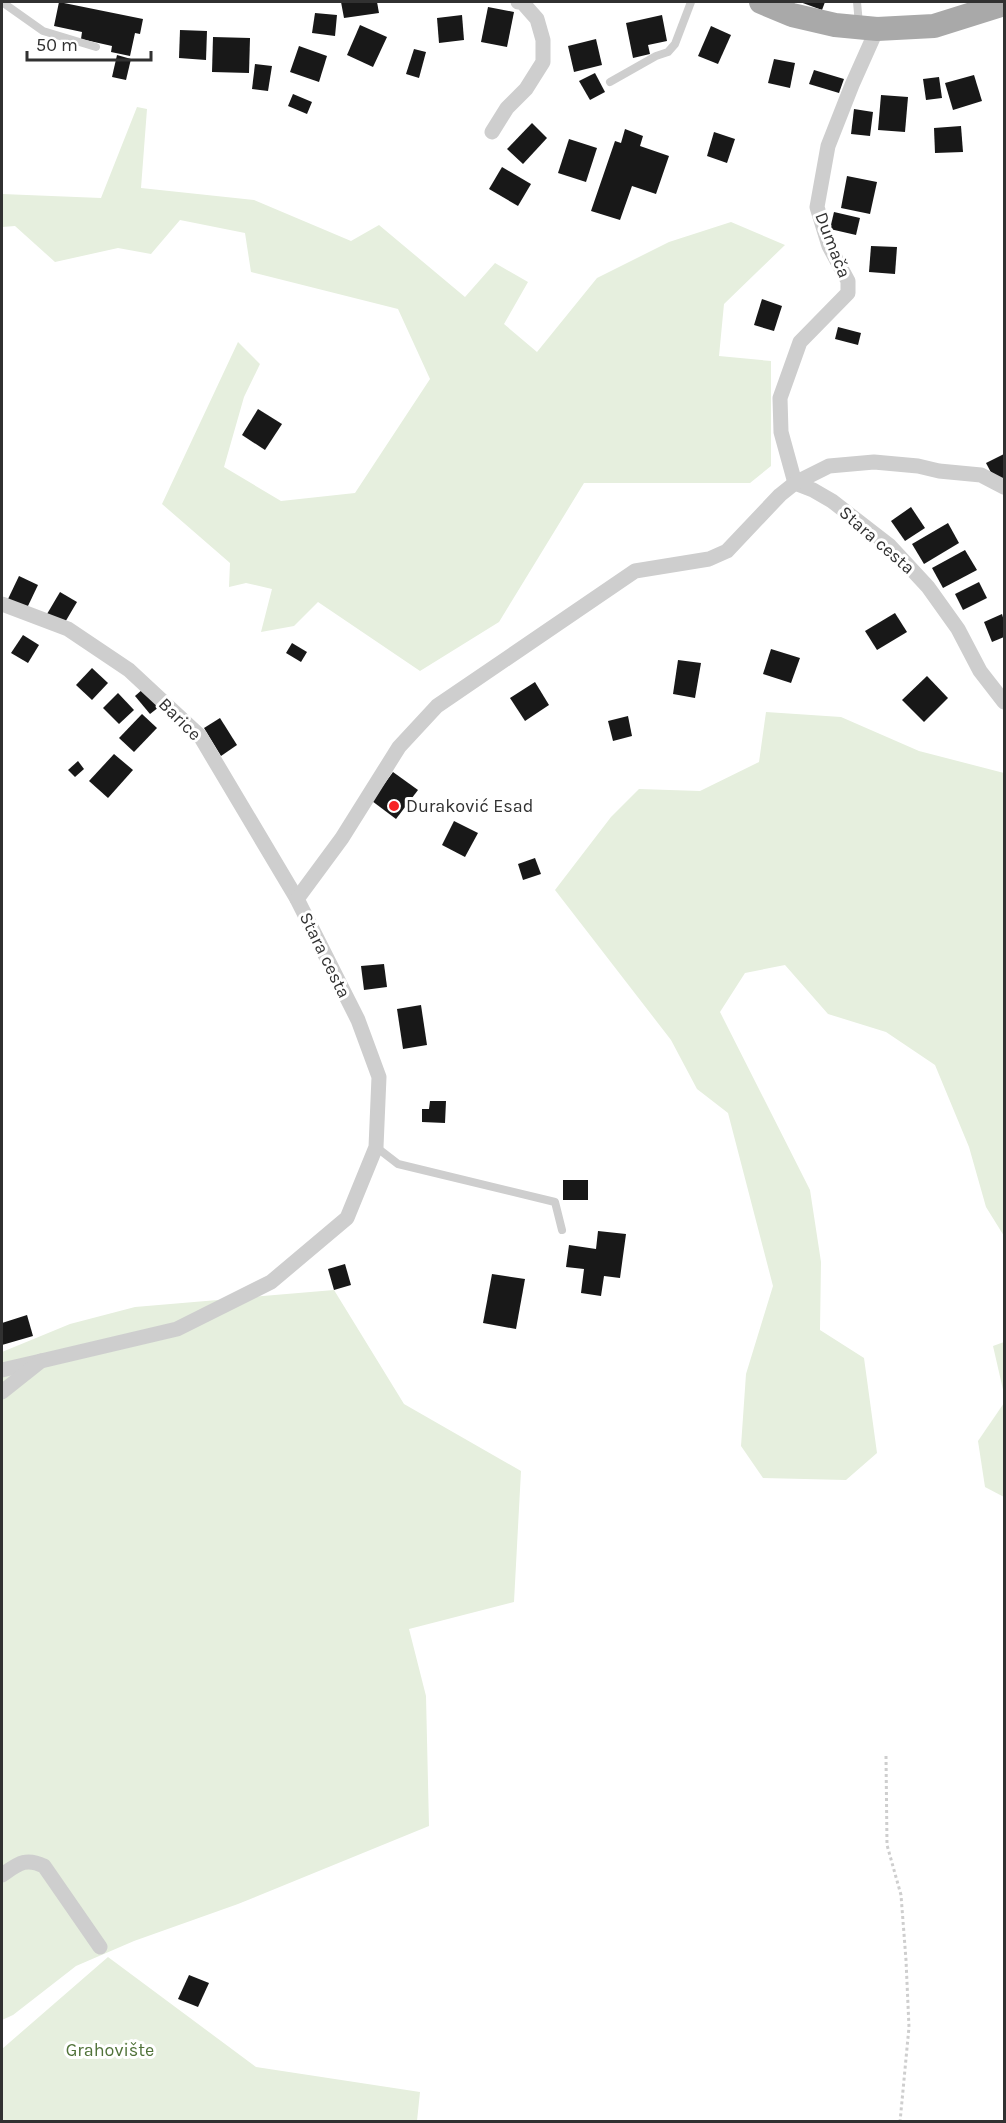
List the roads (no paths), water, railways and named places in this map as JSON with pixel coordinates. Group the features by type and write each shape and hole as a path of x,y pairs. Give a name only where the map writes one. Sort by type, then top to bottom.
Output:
{"main road":[{"path":"761,2 792,15 835,25 868,28 934,26 1004,4"}],"street":[{"path":"492,132 507,108 526,89 543,62 543,40 537,19 522,2 518,2"},
{"name":"Dumača","path":"795,483 781,432 780,398 800,342 849,293 848,282 829,246 817,207 828,146 852,85 868,28"},
{"name":"Stara cesta","path":"2,1370 177,1329 271,1282 347,1218 376,1147 379,1077 358,1020 297,899 342,838 399,747 437,706 636,571 709,559 727,550 780,495 795,483 829,466 874,462 907,465 981,475 1005,487"},
{"name":"Stara cesta","path":"795,483 832,501 897,554 928,587 958,629 980,671 1005,702"},
{"name":"Barice","path":"2,604 68,629 129,670 200,736 297,899"},
{"name":"Stara cesta","path":"2,1392 41,1361"},
{"path":"2,1875 18,1864 32,1861 44,1866 100,1947"}],"lane":[{"path":"2,2 43,31 96,47"},
{"path":"610,82 656,56 668,52 675,44 691,2"},
{"path":"857,2 868,28"},
{"path":"376,1147 398,1164 555,1202 562,1230"}],"place":[{"name":"Duraković Esad","path":"394,806"}],"park label":[{"name":"Grahovište","path":"110,2050"}]}
